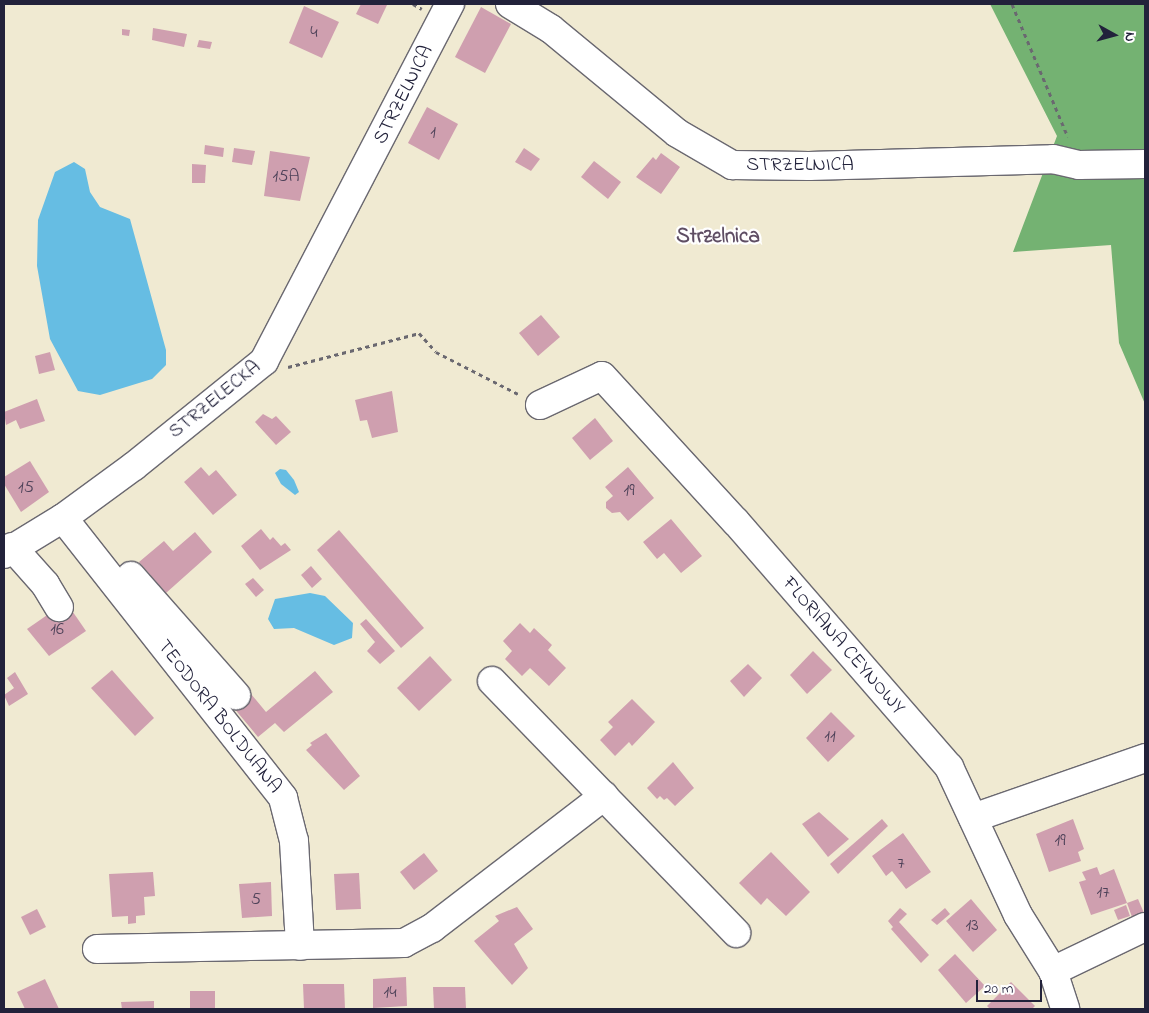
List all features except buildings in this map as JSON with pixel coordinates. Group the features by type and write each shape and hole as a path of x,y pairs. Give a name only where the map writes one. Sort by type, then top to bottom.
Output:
{"street":[{"name":"STRZELNICA","path":"371,159 450,4"},
{"name":"STRZELNICA","path":"510,4 551,29 677,134 732,165 809,166 1053,159 1079,164 1145,164"},
{"name":"STRZELECKA","path":"8,550 69,514 264,361 371,159"},
{"name":"FLORIANA CEYNOWY","path":"540,405 602,376 736,522 949,767 1018,915 1053,971 1065,1009"},
{"path":"69,514 236,695"},
{"name":"TEODORA BOLDUANA","path":"69,514 283,798 294,841 300,946"},
{"path":"8,550 45,584 59,607"},
{"path":"492,681 736,933"},
{"path":"973,818 1145,758"},
{"path":"96,949 404,943 432,928 604,796"},
{"path":"1053,971 1145,928"}],"path":[{"path":"419,18 426,4"},
{"path":"1012,4 1079,164"},
{"path":"280,370 324,355 419,333 436,352 540,405"}],"green space":[{"path":"990,4 1145,4 1145,404 1119,343 1111,245 1013,252 1057,136"}],"water":[{"path":"74,162 85,169 90,192 100,207 130,219 166,350 166,365 152,379 100,395 78,391 50,339 37,266 38,220 55,172"},
{"path":"280,469 286,470 294,480 299,492 295,495 281,484 275,473"},
{"path":"310,593 325,596 353,623 352,638 334,645 294,628 274,629 268,619 275,599"}],"district":[{"name":"Strzelnica","path":"718,237"}]}
